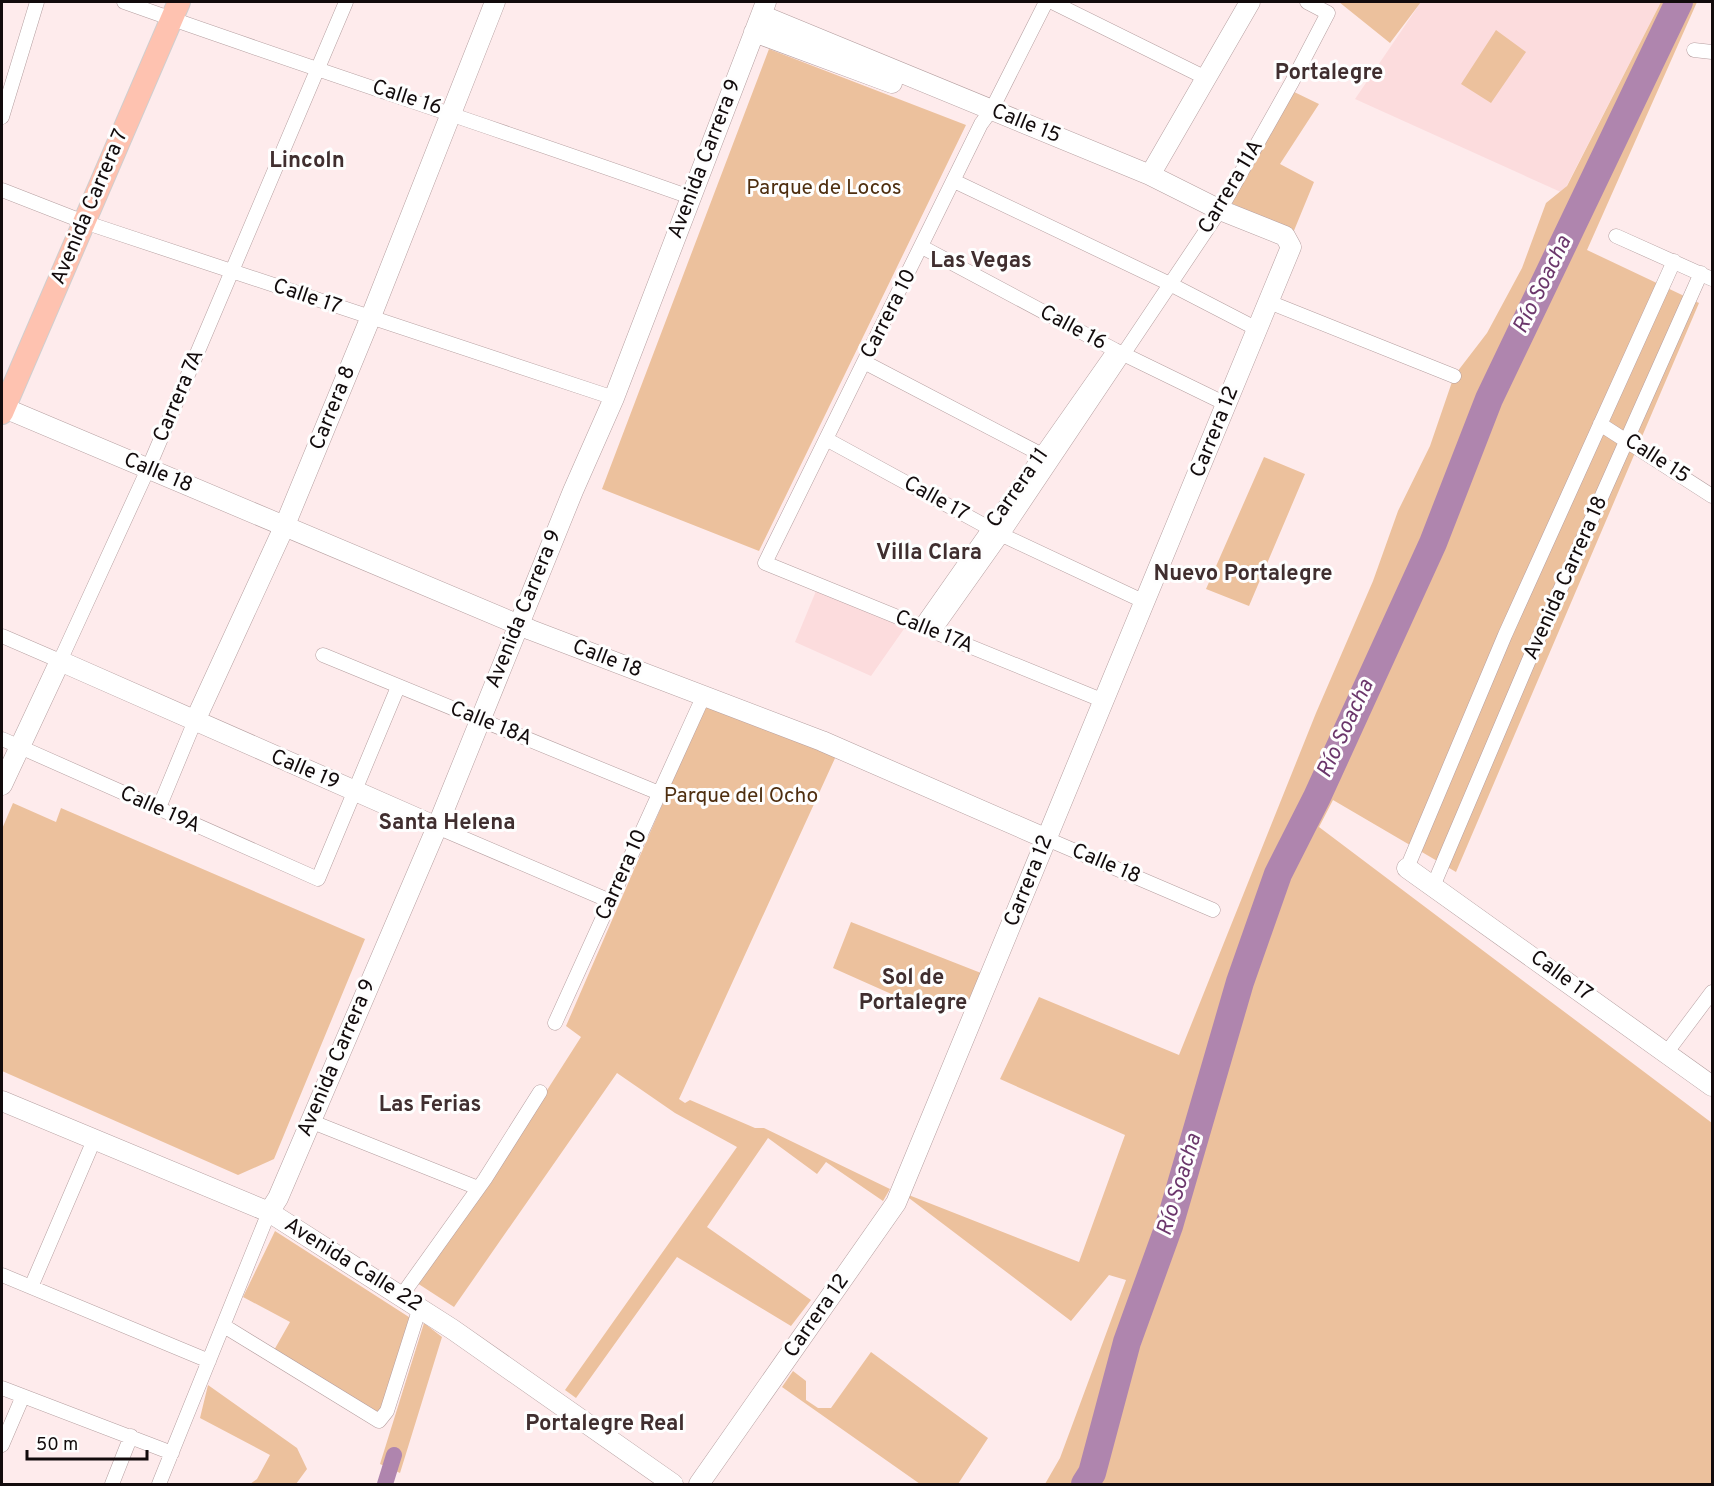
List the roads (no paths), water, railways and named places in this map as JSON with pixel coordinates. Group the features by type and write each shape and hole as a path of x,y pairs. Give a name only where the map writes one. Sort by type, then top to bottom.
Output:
{"main road":[{"name":"Avenida Carrera 7","path":"2,409 175,10"}],"street":[{"path":"2,117 37,2"},
{"name":"Calle 16","path":"124,2 175,10 320,69 690,197"},
{"name":"Carrera 7A","path":"2,785 10,743 60,661 148,469 231,271 320,69 346,2"},
{"name":"Carrera 8","path":"158,810 194,723 285,525 370,319 495,2"},
{"name":"Carrera 10","path":"765,563 981,124 992,109 1046,2"},
{"path":"1052,2 1206,78"},
{"path":"1150,175 1250,2"},
{"name":"Carrera 11A","path":"1119,352 1170,284 1220,210 1292,82 1328,13 1307,2"},
{"name":"Calle 15","path":"760,16 930,97 942,99 956,96 992,109 1150,175 1220,210 1285,236 1289,241"},
{"name":"Avenida Carrera 9","path":"270,1212 437,827 573,491 614,398 760,16"},
{"path":"1694,50 1713,52"},
{"path":"954,181 1170,284 1257,329"},
{"name":"Calle 17","path":"2,190 84,222 370,319 614,398"},
{"path":"1616,236 1707,276"},
{"name":"Carrera 12","path":"699,1485 896,1203 1269,302 1291,247 1289,241"},
{"name":"Calle 16","path":"922,247 1119,352 1226,404"},
{"name":"Avenida Carrera 18","path":"1407,868 1505,635 1674,261"},
{"name":"Avenida Carrera 18","path":"1434,884 1532,653 1628,439 1707,276"},
{"path":"1269,302 1454,376"},
{"name":"Carrera 11","path":"928,629 1119,352"},
{"path":"864,362 1048,457"},
{"name":"Calle 18","path":"2,409 285,525 519,625 822,741 1213,910"},
{"name":"Calle 15","path":"1600,424 1628,439 1713,496"},
{"name":"Calle 17","path":"826,439 996,532 1145,602"},
{"name":"Calle 17A","path":"765,563 1104,701"},
{"name":"Calle 19","path":"2,636 194,723 610,901"},
{"name":"Calle 18A","path":"323,655 659,793"},
{"path":"355,792 398,687"},
{"name":"Carrera 10","path":"555,1023 704,695"},
{"name":"Calle 19A","path":"10,743 318,879 355,792"},
{"name":"Calle 17","path":"1407,868 1434,884 1713,1086"},
{"path":"1667,1052 1713,992"},
{"path":"402,1295 477,1188 540,1092"},
{"name":"Avenida Calle 22","path":"2,1101 270,1212 420,1307 673,1485"},
{"path":"310,1121 477,1188"},
{"path":"31,1287 94,1140"},
{"path":"159,1485 270,1212"},
{"path":"2,1275 209,1361"},
{"path":"224,1326 380,1421 387,1411 420,1307"},
{"path":"2,1388 172,1453"},
{"path":"2,1445 23,1396"},
{"path":"112,1485 131,1436"}],"waterway":[{"name":"Río Soacha","path":"1085,1484 1092,1473 1127,1342 1169,1226 1240,982 1278,874 1317,797 1433,543 1489,399 1679,2"},
{"path":"385,1484 394,1455"}],"district":[{"name":"Portalegre","path":"1329,73"},
{"name":"Lincoln","path":"307,161"},
{"name":"Las Vegas","path":"981,261"},
{"name":"Villa Clara","path":"929,553"},
{"name":"Nuevo Portalegre","path":"1243,574"},
{"name":"Santa Helena","path":"447,823"},
{"name":"Sol de Portalegre","path":"913,990"},
{"name":"Las Ferias","path":"430,1105"},
{"name":"Portalegre Real","path":"605,1424"}],"park label":[{"name":"Parque de Locos","path":"824,188"},
{"name":"Parque del Ocho","path":"741,796"}]}
